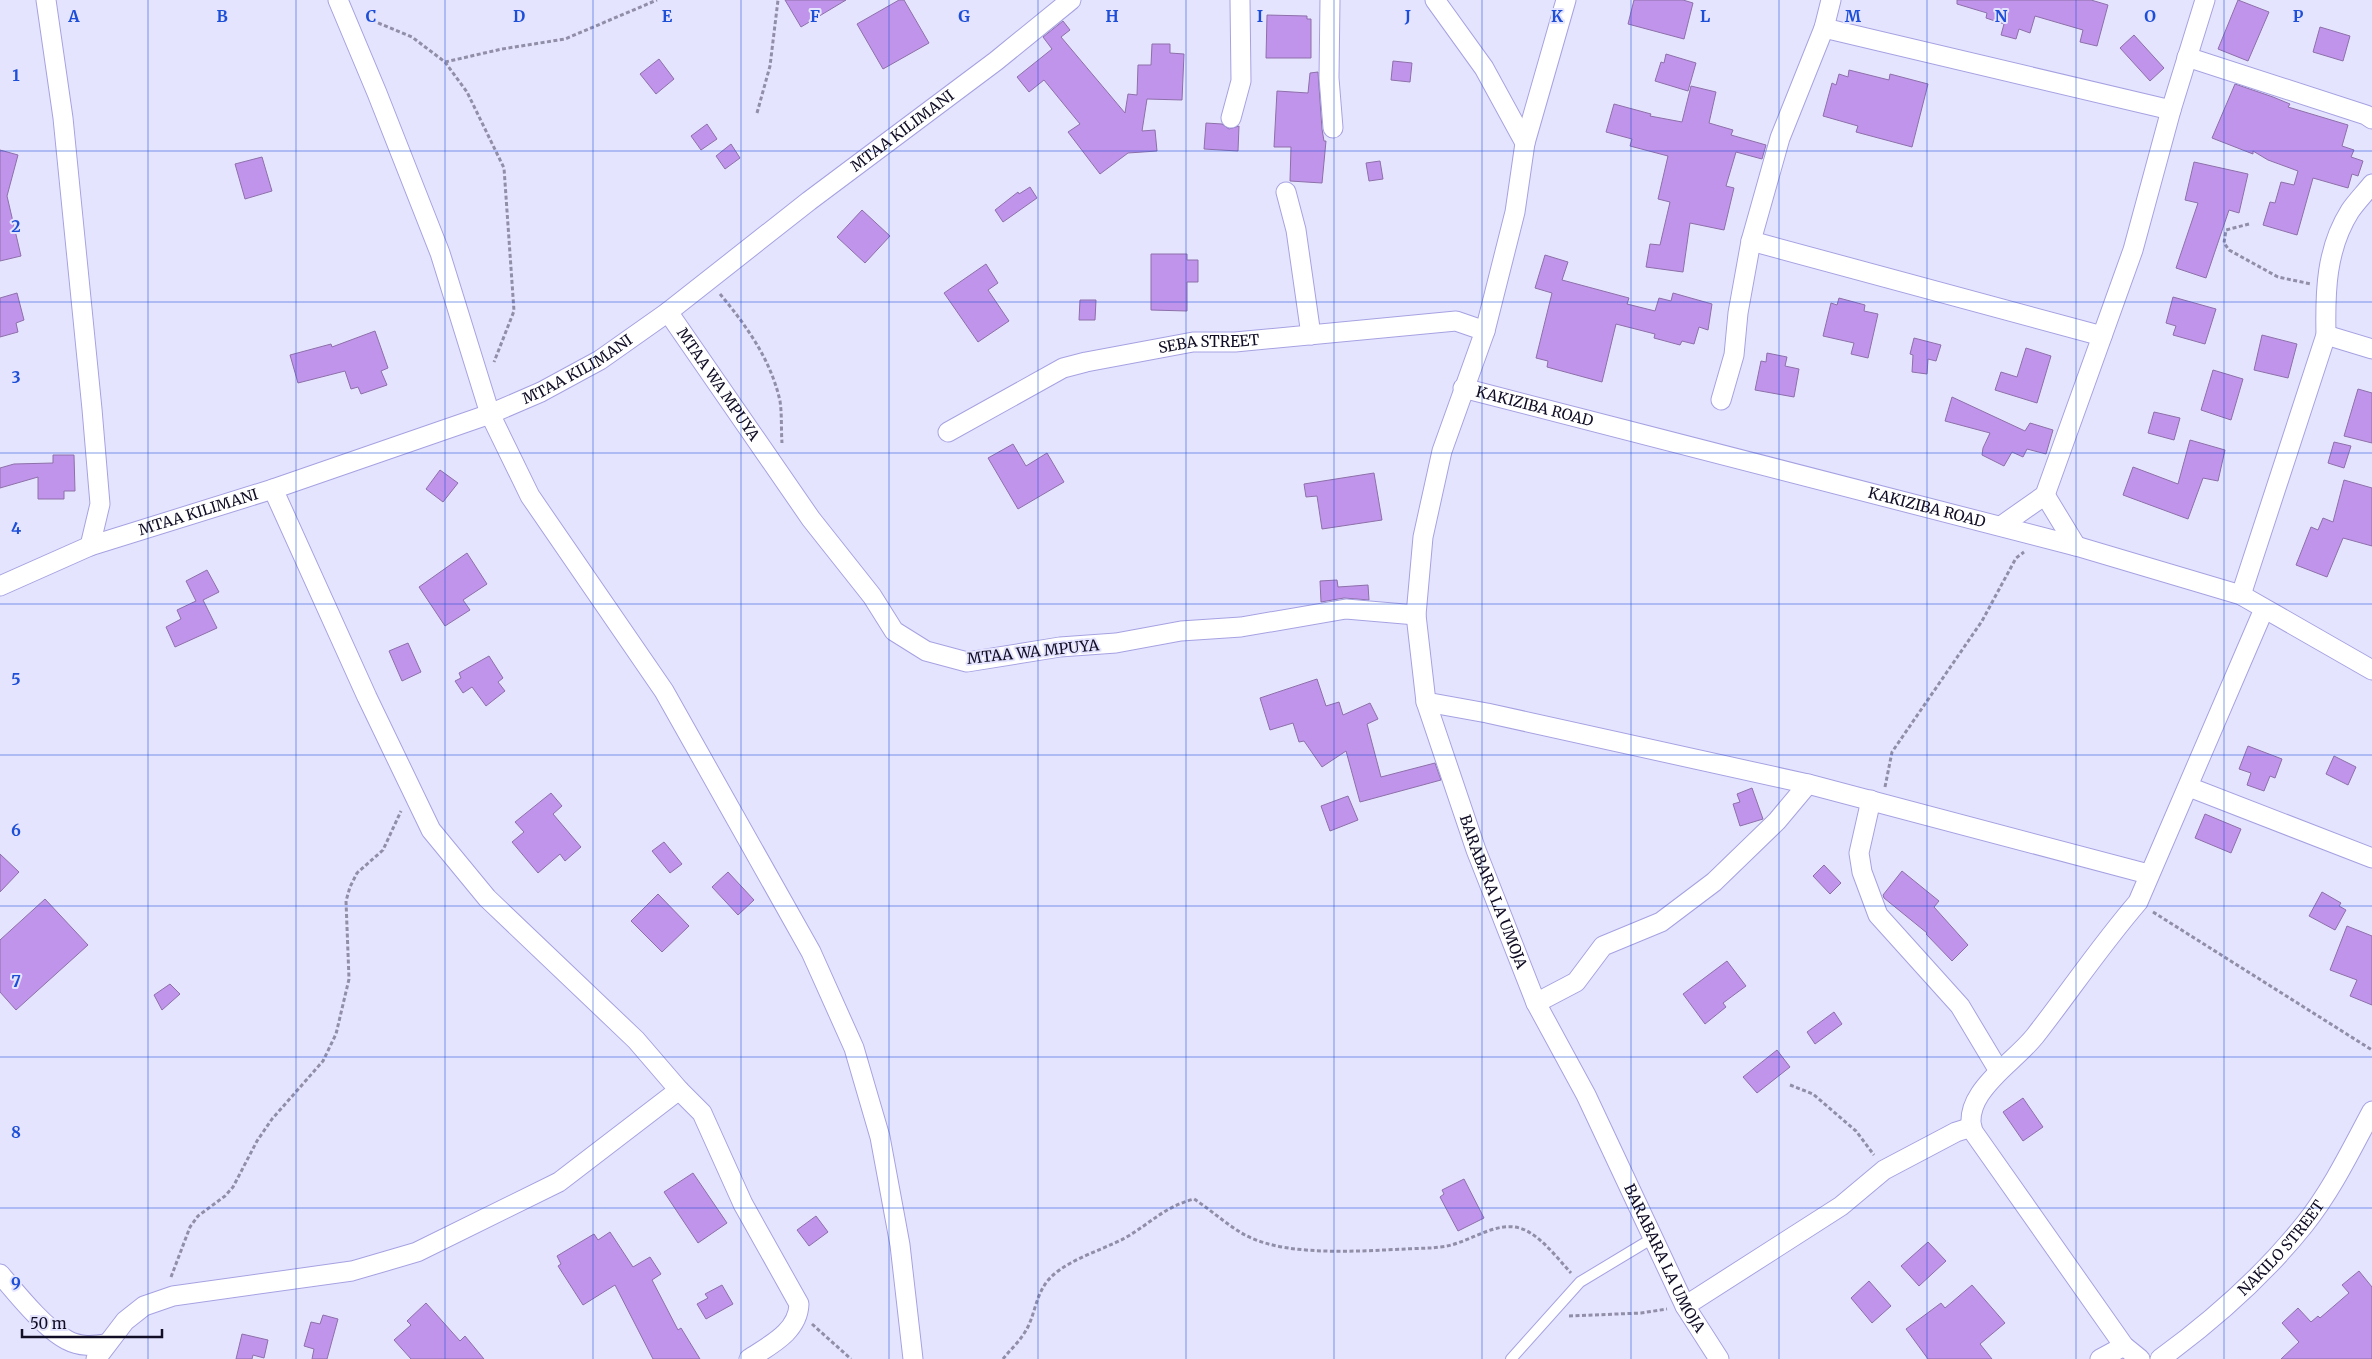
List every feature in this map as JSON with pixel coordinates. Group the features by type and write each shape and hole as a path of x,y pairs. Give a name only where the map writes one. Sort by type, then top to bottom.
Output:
{"street":[{"path":"46,0 62,118 100,504 90,546"},
{"name":"MTAA KILIMANI","path":"0,586 90,546 273,489 490,414 541,392 600,360 668,312 809,201 996,61 1071,0"},
{"path":"1231,118 1241,81 1240,0"},
{"path":"1330,0 1329,78 1332,128"},
{"path":"1435,0 1484,68 1525,143"},
{"path":"1722,400 1734,355 1738,313 1751,241 1780,138 1824,28 1831,0"},
{"path":"2000,526 2045,495 2133,250 2171,110 2205,0"},
{"name":"BARABARA LA UMOJA","path":"1564,1 1525,143 1515,212 1485,331 1442,451 1423,537 1416,615 1426,702 1476,850 1536,1003 1586,1095 1685,1306 1719,1359"},
{"path":"340,4 440,252 490,414 530,496 664,691 811,952 854,1048 880,1137 900,1245 913,1359"},
{"path":"1824,28 2171,110"},
{"path":"2187,57 2366,115 2372,119"},
{"path":"2241,595 2326,335 2325,298 2329,263 2340,230 2350,210 2372,184"},
{"path":"1286,192 1296,230 1311,335"},
{"path":"1751,241 2102,336"},
{"name":"MTAA WA MPUYA","path":"668,312 811,518 872,596 894,631 926,651 967,662 1060,647 1116,643 1181,630 1241,627 1346,609 1416,615"},
{"name":"SEBA STREET","path":"948,432 1063,368 1193,342 1235,342 1456,321 1485,331"},
{"path":"2326,335 2372,349"},
{"name":"KAKIZIBA ROAD","path":"1463,388 2076,546 2241,595 2372,670"},
{"path":"273,489 431,830 487,898 636,1040 679,1090 702,1113 743,1204 796,1296 799,1313 793,1325 778,1339 749,1359"},
{"path":"2045,495 2076,546"},
{"path":"2140,1359 2124,1346 1972,1127 1971,1112 1979,1096 1999,1071 2034,1037 2105,940 2138,902 2148,874 2189,787 2264,609"},
{"path":"1426,702 1487,713 1808,784 2148,874"},
{"path":"1536,1003 1576,982 1603,946 1661,922 1714,882 1777,821 1808,784"},
{"path":"2189,787 2372,858"},
{"path":"1877,801 1859,853 1862,872 1878,915 1960,1006 1999,1071"},
{"path":"0,1274 24,1301 68,1341 101,1352 125,1320 144,1306 173,1296 352,1271 417,1252 559,1182 679,1090"},
{"name":"NAKILO STREET","path":"2160,1359 2185,1341 2261,1272 2304,1225 2338,1175 2372,1111"},
{"path":"1685,1306 1841,1206 1884,1170 1956,1132 1972,1127"},
{"path":"2100,1359 2124,1346"}],"lane":[{"path":"1511,1359 1580,1282 1653,1238"}],"path":[{"path":"445,62 502,49 565,39 657,0"},
{"path":"757,113 770,66 778,0"},
{"path":"340,4 412,37 445,62 467,92 504,168 514,311 482,391"},
{"path":"2249,224 2226,230 2224,243 2229,250 2278,277 2314,285 2325,298"},
{"path":"709,280 746,325 770,369 780,402 782,444 785,452"},
{"path":"1877,801 1892,752 1982,621 2016,558 2042,538"},
{"path":"156,1302 176,1269 190,1227 198,1216 225,1196 233,1187 257,1141 272,1118 323,1061 336,1034 350,978 346,901 350,887 357,874 383,850 390,838 410,785"},
{"path":"2138,902 2372,1050"},
{"path":"1790,1085 1813,1094 1856,1131 1884,1170"},
{"path":"1003,1359 1025,1332 1044,1287 1053,1276 1079,1258 1103,1250 1129,1235 1174,1204 1194,1199 1244,1234 1272,1245 1299,1249 1432,1248 1451,1245 1496,1228 1510,1226 1520,1228 1533,1234 1580,1282"},
{"path":"1547,1317 1641,1313 1685,1306"},
{"path":"799,1313 851,1359"}],"building":[{"path":"785,0 846,0 801,27"},
{"path":"899,0 904,0 929,43 883,69 857,24"},
{"path":"1634,0 1683,0 1693,3 1684,39 1628,24"},
{"path":"1957,0 2091,0 2108,5 2097,46 2080,42 2083,30 2035,16 2030,33 2019,29 2016,39 2001,35 2004,24 1986,18 1987,13 1957,4"},
{"path":"2238,0 2269,12 2248,61 2218,49"},
{"path":"1267,15 1307,16 1307,19 1311,19 1311,58 1266,58"},
{"path":"1063,21 1070,30 1061,37 1125,113 1128,94 1137,95 1138,65 1151,65 1152,44 1170,44 1170,53 1184,54 1182,100 1147,99 1142,131 1155,130 1157,151 1128,153 1100,174 1068,132 1080,124 1044,80 1029,92 1017,77 1052,49 1043,37"},
{"path":"2320,27 2350,36 2343,61 2313,52"},
{"path":"2134,35 2164,68 2150,81 2120,48"},
{"path":"1666,54 1696,63 1688,91 1655,81 1661,62 1664,63"},
{"path":"659,59 674,79 656,94 640,74"},
{"path":"1393,61 1412,63 1410,82 1391,80"},
{"path":"1849,70 1889,80 1890,74 1928,84 1912,147 1856,132 1858,126 1823,116 1832,83 1836,85 1839,74 1848,77"},
{"path":"1318,72 1322,129 1324,141 1326,141 1322,183 1290,181 1291,147 1274,147 1277,91 1308,93 1310,73"},
{"path":"2235,84 2290,104 2288,107 2348,125 2342,146 2354,150 2351,157 2363,161 2358,176 2352,174 2348,188 2313,178 2297,235 2263,225 2270,202 2275,203 2281,182 2294,185 2298,171 2268,160 2253,151 2253,154 2212,138"},
{"path":"1691,86 1716,92 1709,123 1733,130 1731,135 1766,145 1762,159 1736,152 1726,186 1734,188 1724,230 1690,223 1683,272 1646,267 1650,244 1660,245 1670,202 1658,199 1668,156 1630,146 1632,139 1606,132 1614,104 1651,114 1650,116 1682,122"},
{"path":"1206,123 1222,124 1229,129 1239,126 1238,151 1204,149"},
{"path":"707,124 717,139 701,150 691,136"},
{"path":"731,144 740,158 725,169 716,156"},
{"path":"0,150 18,155 7,196 21,256 0,261"},
{"path":"262,157 272,191 245,199 235,164"},
{"path":"1380,161 1383,179 1369,181 1366,163"},
{"path":"2194,162 2248,174 2239,213 2229,210 2206,278 2176,268 2198,203 2185,200"},
{"path":"1030,187 1037,198 1003,222 995,210 1018,192 1019,194"},
{"path":"862,210 890,236 865,263 837,237"},
{"path":"1151,254 1187,254 1187,260 1198,260 1198,282 1187,282 1187,311 1151,310"},
{"path":"1545,255 1568,262 1562,280 1629,298 1627,304 1655,311 1659,298 1671,301 1673,293 1712,304 1708,330 1699,327 1694,344 1682,341 1680,345 1654,338 1655,334 1616,324 1602,382 1547,367 1548,361 1536,358 1552,293 1535,288"},
{"path":"986,264 998,283 988,290 1009,321 978,342 944,293"},
{"path":"17,293 24,320 16,323 18,332 0,337 0,298"},
{"path":"2173,297 2216,309 2205,344 2173,335 2176,326 2166,323"},
{"path":"1839,298 1865,305 1864,311 1878,314 1868,358 1851,354 1854,343 1823,336 1831,303 1837,305"},
{"path":"1080,300 1096,300 1095,320 1079,320"},
{"path":"375,331 388,368 381,371 387,385 361,394 358,387 351,389 345,371 298,383 290,355 331,344 332,347"},
{"path":"2262,335 2297,344 2288,378 2254,370"},
{"path":"1914,338 1941,345 1936,361 1928,359 1927,374 1912,372 1913,355 1910,354"},
{"path":"2026,348 2051,356 2037,403 1995,390 2001,372 2017,377"},
{"path":"1767,353 1787,357 1785,366 1799,369 1794,397 1755,390 1761,361 1766,362"},
{"path":"2213,370 2243,379 2231,420 2201,410"},
{"path":"2358,389 2372,393 2372,443 2344,436"},
{"path":"1952,397 2025,431 2030,423 2053,430 2046,454 2027,449 2023,457 2012,452 2004,466 1982,455 1990,433 1945,421"},
{"path":"2154,412 2180,418 2174,440 2148,433"},
{"path":"2190,440 2225,450 2218,481 2203,478 2188,519 2123,495 2133,467 2178,484"},
{"path":"2334,442 2351,446 2344,468 2328,463"},
{"path":"1013,444 1026,466 1047,453 1064,482 1018,509 988,458"},
{"path":"53,455 74,455 75,491 64,491 64,499 38,499 38,477 0,488 0,468 14,464 53,463"},
{"path":"440,470 458,483 443,502 426,489"},
{"path":"1374,473 1382,520 1322,529 1317,496 1306,497 1304,484"},
{"path":"2344,480 2372,488 2372,546 2343,538 2327,577 2296,565 2311,527 2318,530 2323,518 2333,522"},
{"path":"467,553 487,584 463,600 470,610 445,626 419,587"},
{"path":"207,570 219,592 203,600 217,628 175,647 166,627 181,619 177,610 196,601 186,581"},
{"path":"1337,580 1338,587 1368,585 1369,600 1344,598 1321,602 1320,581"},
{"path":"408,643 421,672 402,681 389,651"},
{"path":"489,656 503,678 498,682 505,691 486,706 472,687 463,693 455,681 461,678 459,673"},
{"path":"1317,679 1326,706 1339,702 1343,715 1370,703 1378,719 1367,724 1381,777 1435,763 1441,780 1360,802 1346,751 1322,767 1304,741 1299,742 1293,723 1270,730 1260,698"},
{"path":"2248,746 2282,759 2275,778 2270,776 2264,791 2247,785 2251,773 2239,769"},
{"path":"2334,756 2356,767 2348,785 2326,774"},
{"path":"1752,788 1763,819 1740,826 1733,804 1740,802 1737,794"},
{"path":"551,793 562,806 553,814 581,847 565,861 560,854 538,873 512,842 524,832 515,822"},
{"path":"1348,796 1358,820 1330,831 1321,806"},
{"path":"2205,814 2241,829 2231,853 2195,838"},
{"path":"664,842 682,864 670,873 652,851"},
{"path":"0,854 19,872 0,892"},
{"path":"1824,865 1841,883 1830,894 1813,876"},
{"path":"1902,871 1939,901 1934,907 1968,945 1952,961 1927,933 1884,898 1883,895"},
{"path":"728,872 754,900 738,915 712,887"},
{"path":"2322,892 2341,903 2339,906 2346,910 2335,930 2309,916"},
{"path":"658,894 689,926 662,952 631,921"},
{"path":"45,899 88,945 16,1010 0,992 0,940"},
{"path":"2347,926 2372,936 2372,1005 2350,996 2357,980 2330,970"},
{"path":"1727,961 1746,986 1723,1003 1726,1007 1705,1024 1683,994"},
{"path":"170,984 180,994 162,1010 154,995"},
{"path":"1834,1012 1842,1024 1815,1044 1807,1032"},
{"path":"1777,1050 1790,1067 1757,1093 1743,1077"},
{"path":"2023,1098 2043,1127 2023,1141 2003,1112"},
{"path":"693,1173 727,1223 698,1243 664,1192"},
{"path":"1464,1179 1484,1218 1458,1231 1440,1197 1444,1194 1442,1190"},
{"path":"816,1216 828,1232 809,1246 797,1230"},
{"path":"610,1232 633,1267 650,1257 661,1274 652,1280 678,1330 681,1328 700,1359 653,1359 615,1285 583,1305 558,1266 561,1264 557,1256 594,1234 598,1240"},
{"path":"1928,1242 1946,1261 1919,1286 1901,1266"},
{"path":"2359,1271 2372,1287 2372,1359 2281,1359 2299,1342 2282,1323 2298,1308 2311,1322 2318,1316 2320,1318 2349,1293 2342,1285"},
{"path":"1869,1281 1891,1306 1872,1323 1851,1298"},
{"path":"722,1285 733,1304 706,1319 697,1304 708,1298 705,1294"},
{"path":"1972,1285 2005,1323 1980,1344 1992,1359 1928,1359 1906,1329 1941,1303 1945,1308"},
{"path":"426,1303 460,1341 465,1336 484,1359 411,1359 394,1340 411,1325 407,1321"},
{"path":"323,1315 338,1319 327,1359 312,1359 314,1349 304,1346 311,1322 320,1324"},
{"path":"242,1334 268,1340 264,1358 253,1355 252,1359 236,1359"}]}
